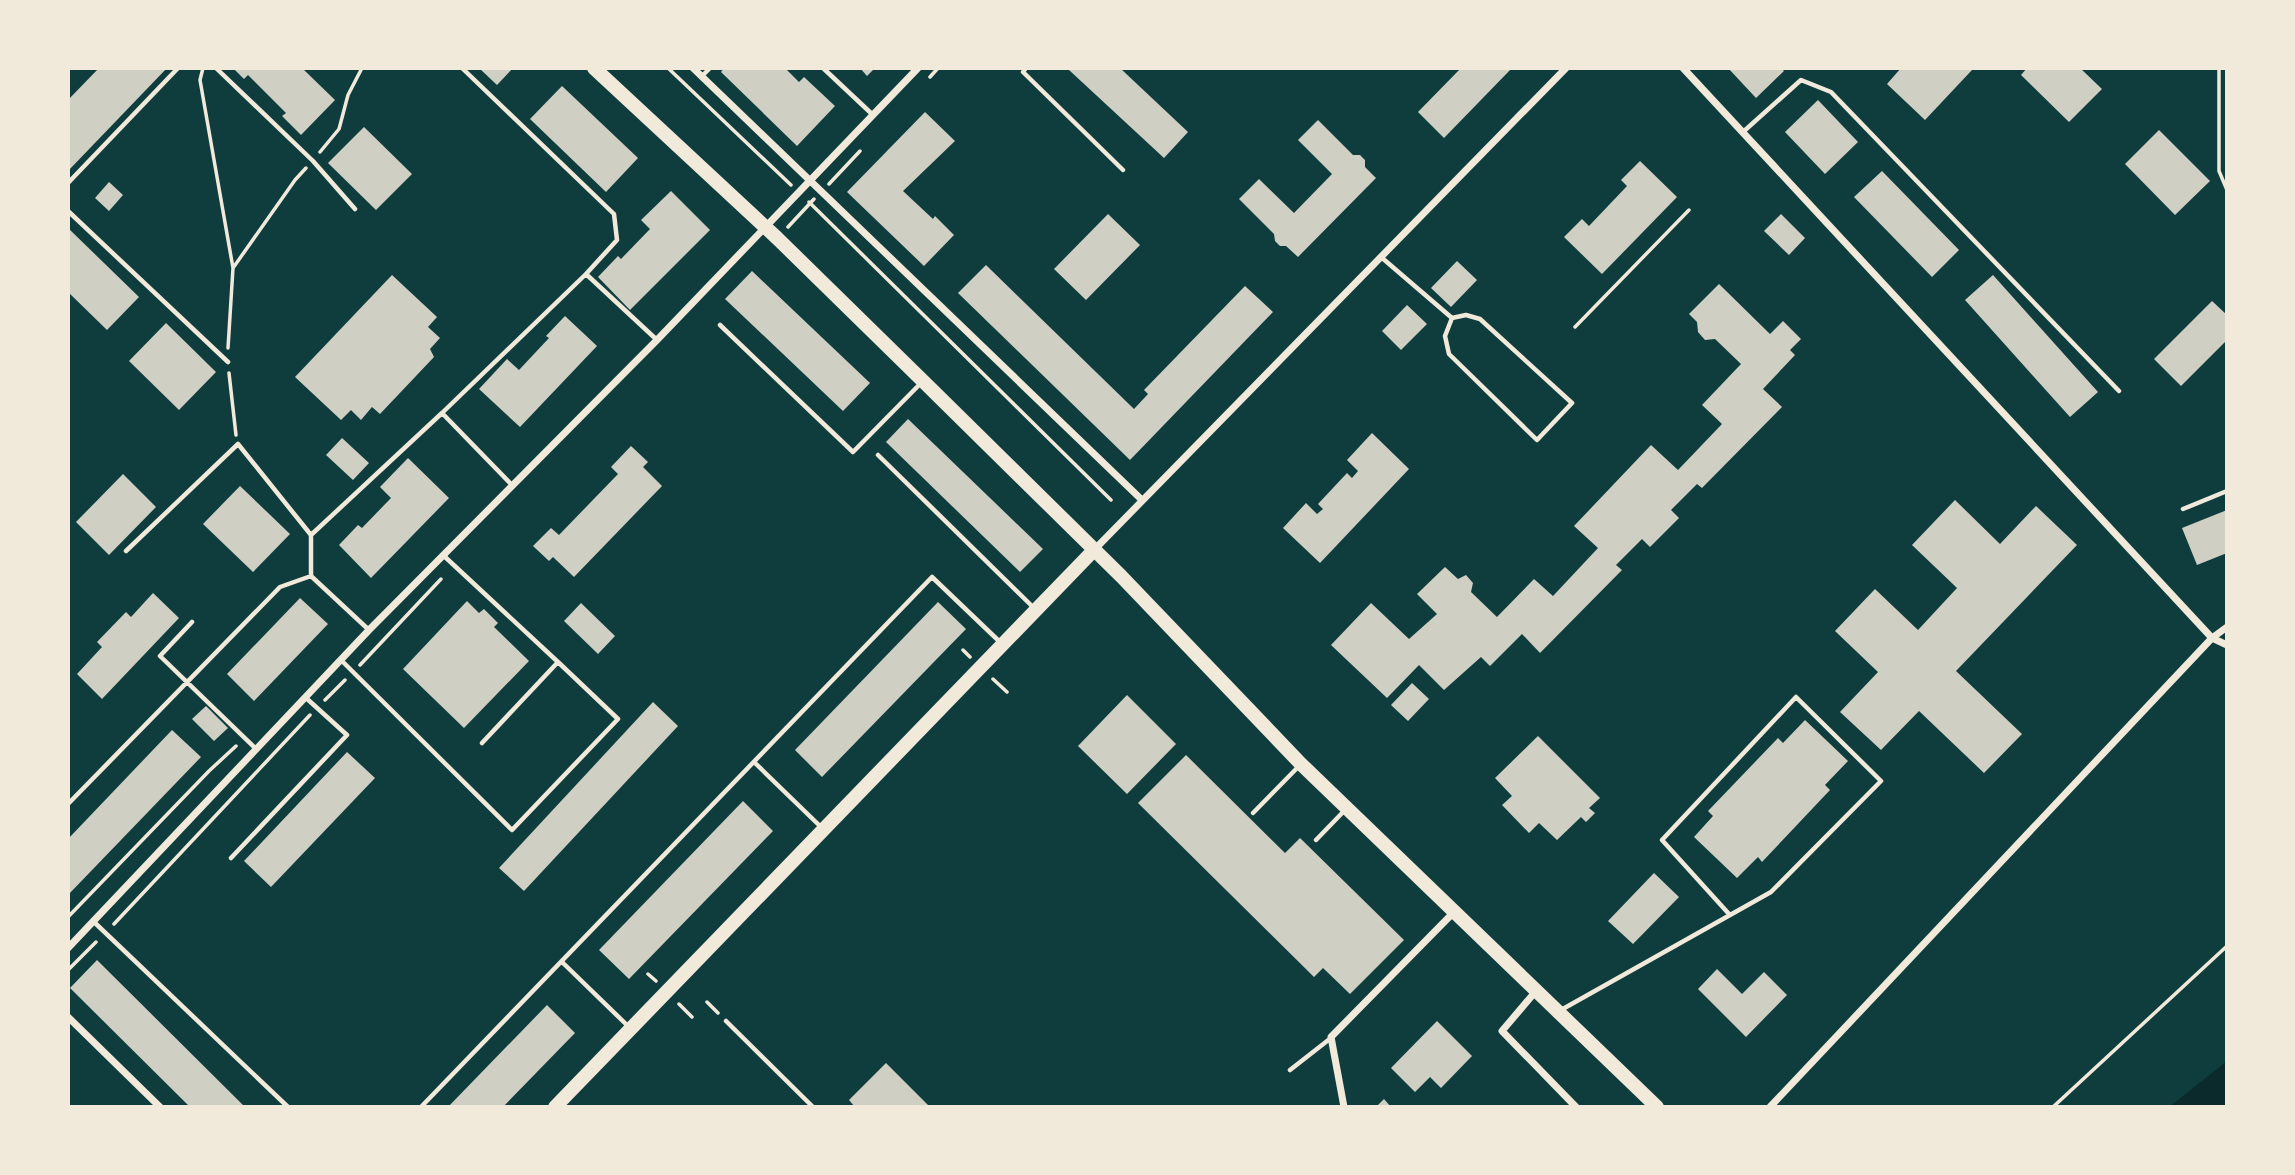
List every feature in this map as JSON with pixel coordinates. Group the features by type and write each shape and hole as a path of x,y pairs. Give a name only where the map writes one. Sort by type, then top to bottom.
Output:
{"main road":[{"path":"594,68 777,238 923,380 1094,550 1301,764 1657,1107"},
{"path":"555,1107 1094,550"}],"street":[{"path":"693,68 1142,500"},
{"path":"68,948 369,630 657,340 918,68"},
{"path":"1094,550 1566,68"},
{"path":"1683,68 2212,638 2227,645"},
{"path":"1770,1107 2212,638 2227,627"},
{"path":"1344,1107 1331,1038 1455,911"},
{"path":"1536,991 1502,1031 1576,1107"},
{"path":"68,1017 160,1107"}],"lane":[{"path":"68,183 178,68"},
{"path":"216,68 313,161 355,209"},
{"path":"311,535 442,413 586,274 617,240 614,214 462,68"},
{"path":"702,77 710,68"},
{"path":"823,68 874,116"},
{"path":"1026,68 1023,72 1123,170"},
{"path":"1743,133 1801,80 1831,92 2119,391"},
{"path":"68,211 228,362"},
{"path":"1381,257 1452,318"},
{"path":"586,274 657,340"},
{"path":"1466,315 1480,320 1572,403 1537,440 1449,354 1445,336 1452,318 1466,315"},
{"path":"720,325 853,452 923,380"},
{"path":"442,413 514,486"},
{"path":"126,551 238,443 311,535 311,576 369,630"},
{"path":"878,455 1035,610"},
{"path":"2183,509 2227,491"},
{"path":"341,660 512,830 618,719 444,556"},
{"path":"68,804 280,587 311,576"},
{"path":"421,1107 932,577 1002,644"},
{"path":"192,622 160,656 189,681 256,749"},
{"path":"482,743 558,662"},
{"path":"231,858 347,736 305,697"},
{"path":"1558,1012 1770,892 1881,781 1796,697 1662,840 1728,914"},
{"path":"754,762 823,829"},
{"path":"1253,813 1301,764"},
{"path":"1316,840 1347,808"},
{"path":"94,922 288,1107"},
{"path":"562,962 631,1028"},
{"path":"726,1021 813,1107"},
{"path":"1290,1070 1331,1038"}],"path":[{"path":"203,68 200,80 233,268 228,362 238,443"},
{"path":"233,268 295,180 339,129 348,96 362,68"},
{"path":"668,68 811,203 1111,500"},
{"path":"929,78 938,68"},
{"path":"2219,68 2219,171 2227,190"},
{"path":"777,238 866,144"},
{"path":"781,192 800,172"},
{"path":"1575,327 1689,210"},
{"path":"68,970 454,565"},
{"path":"68,917 209,771 246,737"},
{"path":"2053,1107 2227,946"}],"water":[{"path":"2227,1061 2227,1107 2169,1107"}],"building":[{"path":"99,68 167,68 68,171 68,100"},
{"path":"233,68 302,68 335,100 301,135 282,116 286,113 248,75 244,79"},
{"path":"479,68 513,68 497,85"},
{"path":"724,68 785,68 799,82 804,77 835,106 797,146 721,72"},
{"path":"860,68 875,68 867,76"},
{"path":"1120,68 1188,132 1164,158 1069,70"},
{"path":"1461,68 1512,68 1444,138 1418,112"},
{"path":"1728,68 1781,68 1784,71 1756,98"},
{"path":"1901,68 1972,70 1925,120 1887,84"},
{"path":"2027,68 2080,68 2102,89 2069,122 2021,75"},
{"path":"562,86 638,158 606,192 530,119"},
{"path":"1818,100 1858,142 1825,174 1785,132"},
{"path":"925,112 955,141 903,191 954,235 924,266 847,192"},
{"path":"1318,120 1353,155 1360,155 1365,160 1365,167 1376,178 1298,257 1286,246 1280,246 1275,241 1274,234 1239,199 1259,179 1294,213 1332,174 1298,140"},
{"path":"364,127 412,174 376,210 328,163"},
{"path":"2159,130 2210,181 2175,215 2125,164"},
{"path":"1640,161 1677,197 1602,274 1564,237 1582,219 1589,226 1627,186 1621,180"},
{"path":"1882,171 1959,250 1932,277 1854,197"},
{"path":"109,182 123,195 109,211 95,198"},
{"path":"671,191 710,230 630,310 598,277 618,256 621,259 650,229 641,220"},
{"path":"1108,214 1140,245 1086,300 1054,269"},
{"path":"1781,214 1805,238 1789,255 1764,231"},
{"path":"68,228 139,297 107,330 68,292"},
{"path":"1457,261 1477,280 1451,307 1431,288"},
{"path":"986,265 1134,409 1148,394 1144,390 1245,286 1273,312 1130,460 958,293"},
{"path":"752,271 870,383 843,411 725,299"},
{"path":"392,275 437,317 428,327 440,338 430,349 434,357 380,414 372,407 361,420 351,410 341,420 295,377"},
{"path":"1993,275 2098,392 2070,417 1965,300"},
{"path":"1719,284 1770,334 1783,321 1801,339 1790,350 1795,355 1763,389 1782,407 1702,488 1697,484 1671,510 1679,518 1650,547 1642,539 1616,565 1622,570 1540,653 1522,634 1490,666 1481,657 1444,690 1419,665 1387,698 1331,645 1371,603 1409,639 1437,614 1417,594 1445,567 1458,579 1466,575 1473,583 1471,592 1497,617 1534,579 1553,596 1598,548 1574,526 1651,445 1678,470 1722,424 1702,405 1741,364 1715,339 1705,340 1698,332 1697,322 1689,314"},
{"path":"2212,301 2227,315 2227,340 2181,386 2154,359"},
{"path":"1407,305 1427,324 1401,350 1382,331"},
{"path":"565,316 597,346 520,427 479,389 507,359 519,370"},
{"path":"166,323 216,372 179,410 129,361"},
{"path":"908,419 1043,549 1020,572 886,442"},
{"path":"1372,433 1409,469 1320,563 1283,528 1306,503 1317,514 1323,509 1318,504 1347,473 1352,478 1358,471 1347,460"},
{"path":"342,438 369,463 353,480 326,455"},
{"path":"631,446 648,462 643,467 662,486 574,577 553,557 549,561 533,546 551,528 559,535 618,474 611,467"},
{"path":"408,458 449,498 371,578 339,545 358,525 362,528 391,498 380,487"},
{"path":"123,474 156,507 109,555 76,522"},
{"path":"240,486 290,534 253,572 203,524"},
{"path":"1955,500 2000,544 2036,506 2077,545 1956,671 2022,734 1984,773 1919,711 1881,750 1840,712 1878,672 1835,631 1875,589 1918,630 1957,588 1912,545"},
{"path":"2227,510 2227,553 2197,565 2182,528"},
{"path":"153,593 179,618 102,699 77,674 102,647 97,642 126,612 131,617"},
{"path":"300,598 328,624 254,701 227,674"},
{"path":"467,601 479,613 484,609 498,623 494,627 529,661 464,728 403,669"},
{"path":"938,602 966,629 822,777 795,750"},
{"path":"581,603 615,636 598,654 564,621"},
{"path":"1412,683 1429,699 1408,721 1391,705"},
{"path":"1127,695 1176,744 1127,794 1078,746"},
{"path":"653,702 678,726 524,891 499,868"},
{"path":"206,706 228,728 214,741 192,719"},
{"path":"1805,720 1848,761 1825,785 1830,790 1762,862 1758,857 1737,878 1694,837 1713,816 1708,811 1778,738 1783,743"},
{"path":"172,730 201,757 68,895 68,839"},
{"path":"1538,736 1600,798 1589,808 1595,813 1586,822 1581,817 1557,840 1539,823 1529,833 1502,805 1512,796 1495,778"},
{"path":"347,752 375,778 271,887 244,861"},
{"path":"1186,755 1285,853 1300,838 1404,940 1350,994 1323,968 1314,977 1138,803"},
{"path":"743,801 773,831 629,979 599,950"},
{"path":"1654,873 1679,897 1633,944 1608,921"},
{"path":"97,960 245,1107 190,1107 70,988"},
{"path":"1717,969 1742,994 1764,972 1787,995 1746,1037 1698,989"},
{"path":"547,1005 575,1033 503,1107 448,1107"},
{"path":"1437,1021 1472,1056 1441,1088 1430,1077 1415,1092 1391,1068"},
{"path":"886,1063 930,1107 855,1107 849,1100"},
{"path":"1384,1099 1391,1107 1376,1107"}]}
